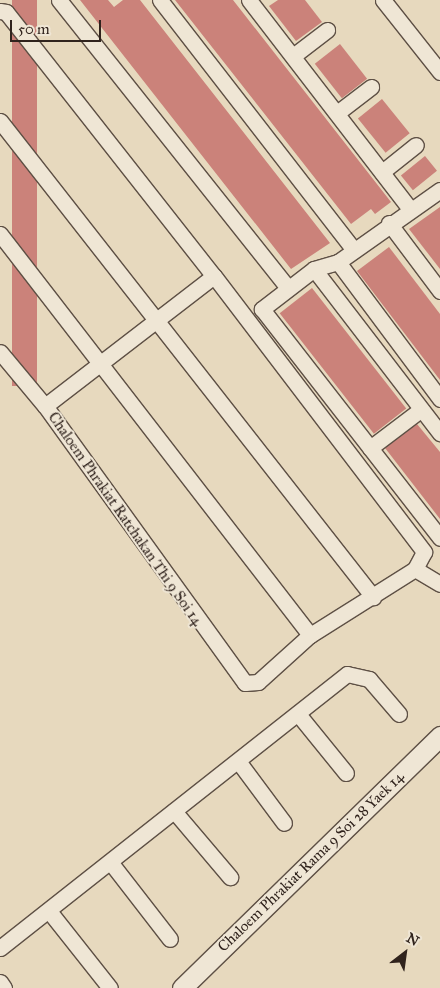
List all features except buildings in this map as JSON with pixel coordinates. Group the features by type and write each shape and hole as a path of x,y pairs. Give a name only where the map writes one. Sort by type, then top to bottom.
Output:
{"street":[{"path":"59,0 288,288"},
{"path":"160,0 353,249"},
{"path":"249,0 410,209"},
{"path":"383,0 440,72"},
{"path":"0,234 310,635 415,569 423,546 214,276 1,10"},
{"path":"292,56 327,30"},
{"path":"337,113 371,87"},
{"path":"0,121 373,597"},
{"path":"382,172 416,145"},
{"path":"440,190 389,222 338,262 314,269 262,309 440,538"},
{"path":"389,222 440,291"},
{"path":"338,262 440,399"},
{"path":"314,269 420,410 440,433"},
{"path":"45,406 214,276"},
{"name":"Chaloem Phrakiat Ratchakan Thi 9 Soi 14","path":"0,352 45,406 239,678 251,684 310,635"},
{"path":"395,377 413,364"},
{"path":"370,448 420,410"},
{"path":"415,569 440,584"},
{"path":"0,948 111,863 347,674 358,674 369,679 400,714"},
{"path":"298,714 346,773"},
{"name":"Chaloem Phrakiat Rama 9 Soi 28 Yaek 14","path":"182,988 440,736"},
{"path":"238,761 284,823"},
{"path":"174,811 230,877"},
{"path":"111,863 170,939"},
{"path":"49,911 110,988"},
{"path":"0,982 4,988"}]}
